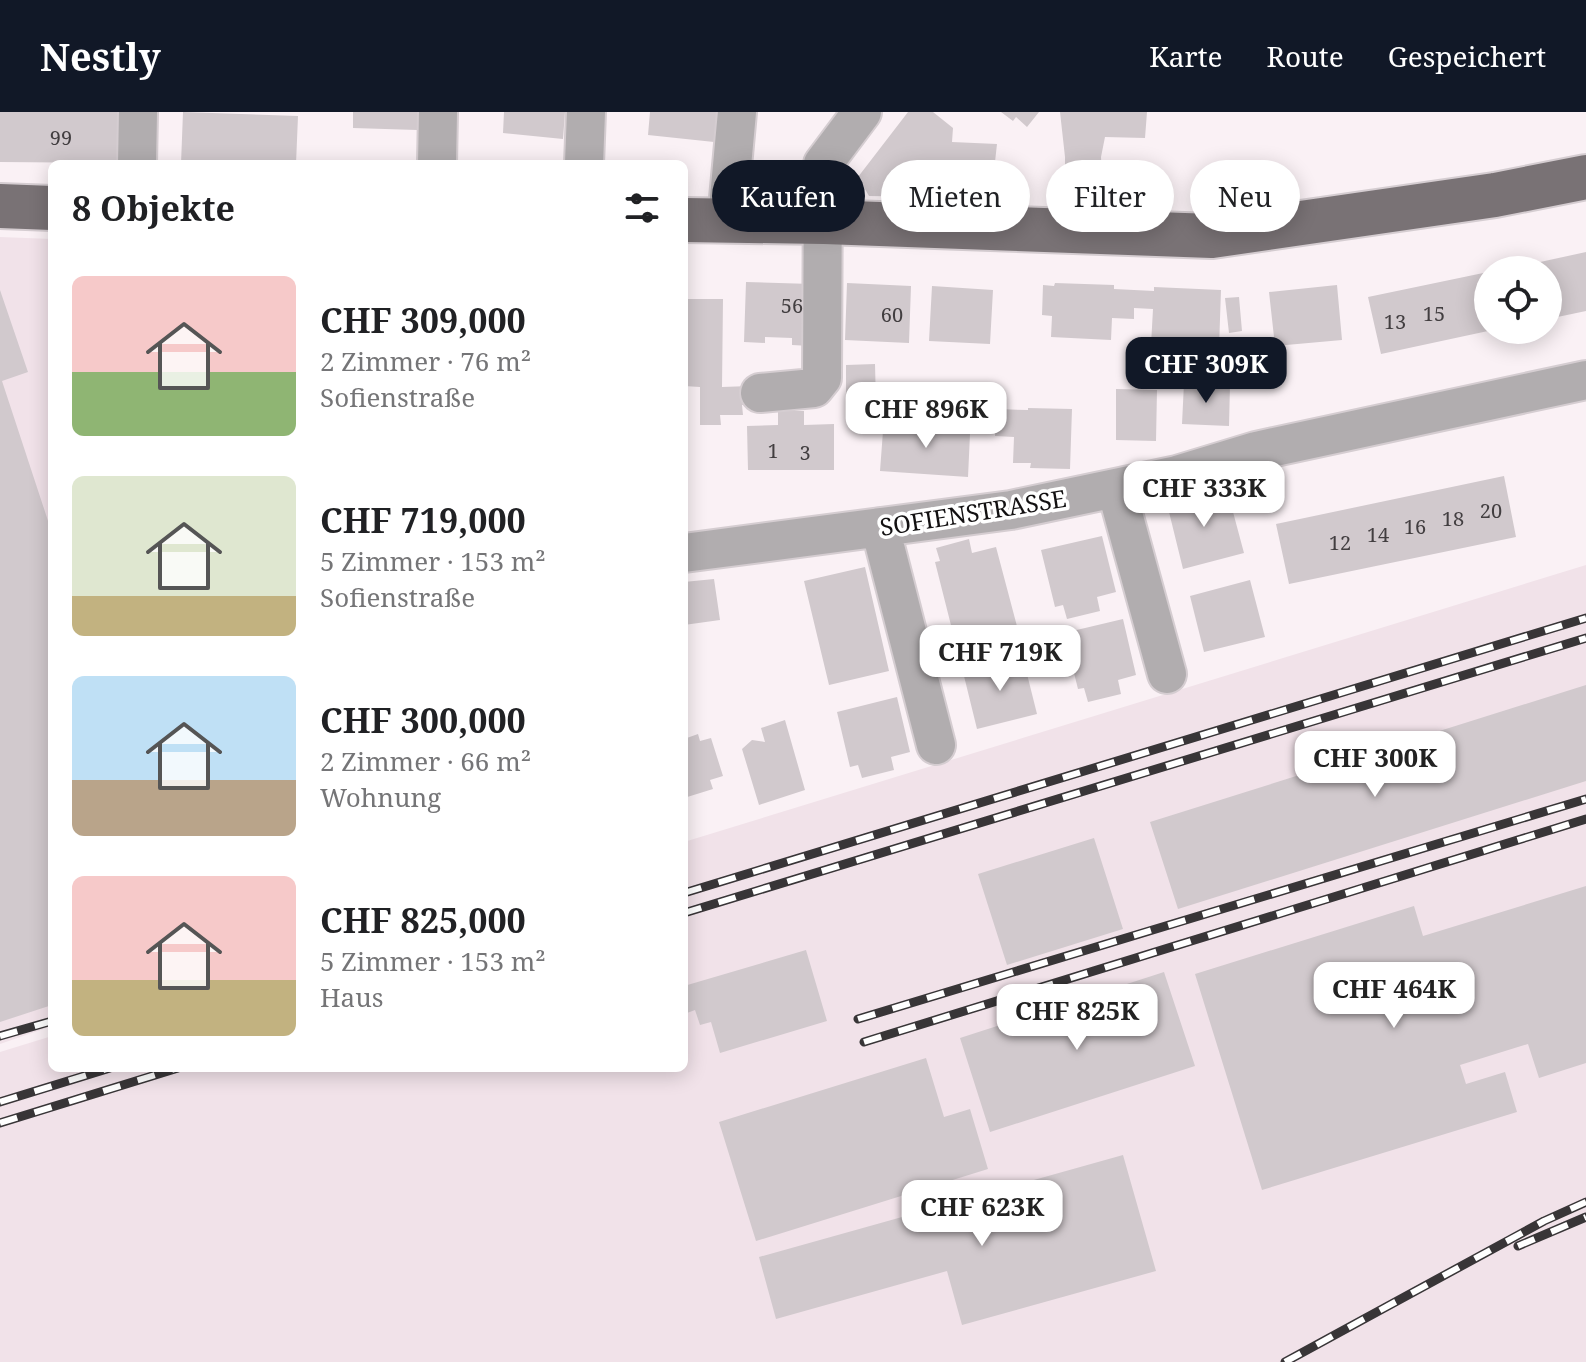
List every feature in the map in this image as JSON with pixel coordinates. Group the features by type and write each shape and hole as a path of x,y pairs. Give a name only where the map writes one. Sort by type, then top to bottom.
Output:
{"main road":[{"path":"865,223 1212,236 1495,195 1586,177"},
{"path":"0,206 48,208"},
{"path":"688,220 712,220"}],"street":[{"path":"137,160 138,112"},
{"path":"437,160 438,112"},
{"path":"584,160 586,112"},
{"path":"733,160 737,112"},
{"path":"826,160 862,112"},
{"path":"760,393 814,388 822,378 824,232"},
{"name":"SOFIENSTRASSE","path":"688,552 1011,510 1177,475 1256,451 1586,380"},
{"path":"1116,488 1167,674"},
{"path":"880,527 936,745"}],"shaded area":[{"path":"0,237 48,239 48,1027 0,1044"},
{"path":"1586,565 1586,1362 0,1362 0,1052 48,1037 48,1072 688,1072 688,841"}],"building":[{"path":"0,112 121,112 121,160 0,162"},
{"path":"183,112 298,116 296,160 181,160"},
{"path":"353,112 418,112 417,130 353,128"},
{"path":"504,112 565,112 563,139 503,133"},
{"path":"650,112 717,112 714,142 648,135"},
{"path":"908,112 933,112 953,128 952,142 997,144 995,160 881,160 881,196 869,196 865,189 865,168"},
{"path":"1001,112 1039,112 1027,127 1016,117 1013,121"},
{"path":"1060,112 1147,112 1145,138 1105,137 1101,160 1065,160"},
{"path":"1586,252 1586,311 1562,316 1562,257"},
{"path":"1474,275 1474,334 1381,354 1368,297"},
{"path":"746,282 812,284 810,346 792,345 792,338 765,337 765,343 744,342"},
{"path":"847,283 911,286 909,343 845,340"},
{"path":"1055,283 1114,285 1114,289 1154,291 1154,287 1221,290 1219,348 1151,345 1153,309 1134,308 1134,319 1112,318 1111,340 1051,337 1052,316 1042,315 1043,285 1054,286"},
{"path":"1337,285 1342,340 1275,346 1269,292"},
{"path":"932,286 993,290 990,344 929,341"},
{"path":"0,290 28,372 2,381 48,521 48,1006 0,1022"},
{"path":"1239,297 1242,331 1229,333 1225,298"},
{"path":"688,299 723,299 722,387 750,386 750,405 742,405 743,415 720,415 721,425 700,425 700,387 688,386"},
{"path":"875,364 876,403 846,404 846,365"},
{"path":"1184,383 1230,385 1229,426 1182,424"},
{"path":"1116,389 1157,390 1156,441 1116,440"},
{"path":"996,409 1072,409 1070,469 1030,468 1031,463 1013,463 1014,437 995,436"},
{"path":"778,411 804,411 804,425 834,424 834,470 748,470 747,426 778,425"},
{"path":"921,414 943,416 942,432 970,434 968,477 880,471 883,431 920,433"},
{"path":"1504,476 1516,537 1289,584 1276,524"},
{"path":"1202,488 1206,503 1229,497 1244,553 1183,569 1169,512 1174,511 1170,496"},
{"path":"1102,536 1116,592 1097,597 1100,611 1067,619 1063,605 1055,607 1041,550"},
{"path":"969,539 972,553 996,547 1018,630 993,636 996,647 965,656 962,644 956,645 935,562 940,561 936,548"},
{"path":"865,567 889,671 829,685 804,581"},
{"path":"714,579 720,620 688,624 688,582"},
{"path":"1250,580 1265,637 1204,652 1190,596"},
{"path":"1123,619 1136,675 1118,680 1121,694 1088,702 1084,688 1078,689 1064,633"},
{"path":"1023,658 1037,714 977,729 963,672"},
{"path":"1586,685 1586,781 1178,909 1150,822"},
{"path":"897,697 910,752 891,757 894,770 862,778 858,765 850,767 837,712"},
{"path":"785,720 805,790 759,805 742,749 752,740 765,742 761,728"},
{"path":"698,734 700,741 711,738 723,776 710,780 713,789 688,797 688,738"},
{"path":"1094,838 1123,929 1007,965 978,874"},
{"path":"1586,886 1586,1063 1539,1078 1528,1044 1460,1065 1466,1084 1505,1072 1517,1112 1262,1190 1195,974 1414,906 1423,936"},
{"path":"806,950 827,1021 720,1053 711,1022 700,1025 695,1010 688,1013 688,985"},
{"path":"1164,972 1195,1066 990,1132 960,1038"},
{"path":"926,1058 944,1117 970,1109 988,1169 756,1241 719,1122"},
{"path":"1123,1155 1156,1271 962,1325 947,1271 776,1319 759,1257"}],"railway":[{"path":"688,892 1586,618"},
{"path":"688,912 1586,638"},
{"path":"858,1019 1586,799"},
{"path":"864,1042 1586,819"},
{"path":"0,1036 48,1022"},
{"path":"0,1102 97,1072"},
{"path":"0,1123 165,1072"},
{"path":"1285,1362 1544,1221 1586,1202"},
{"path":"1518,1246 1586,1217"}]}
